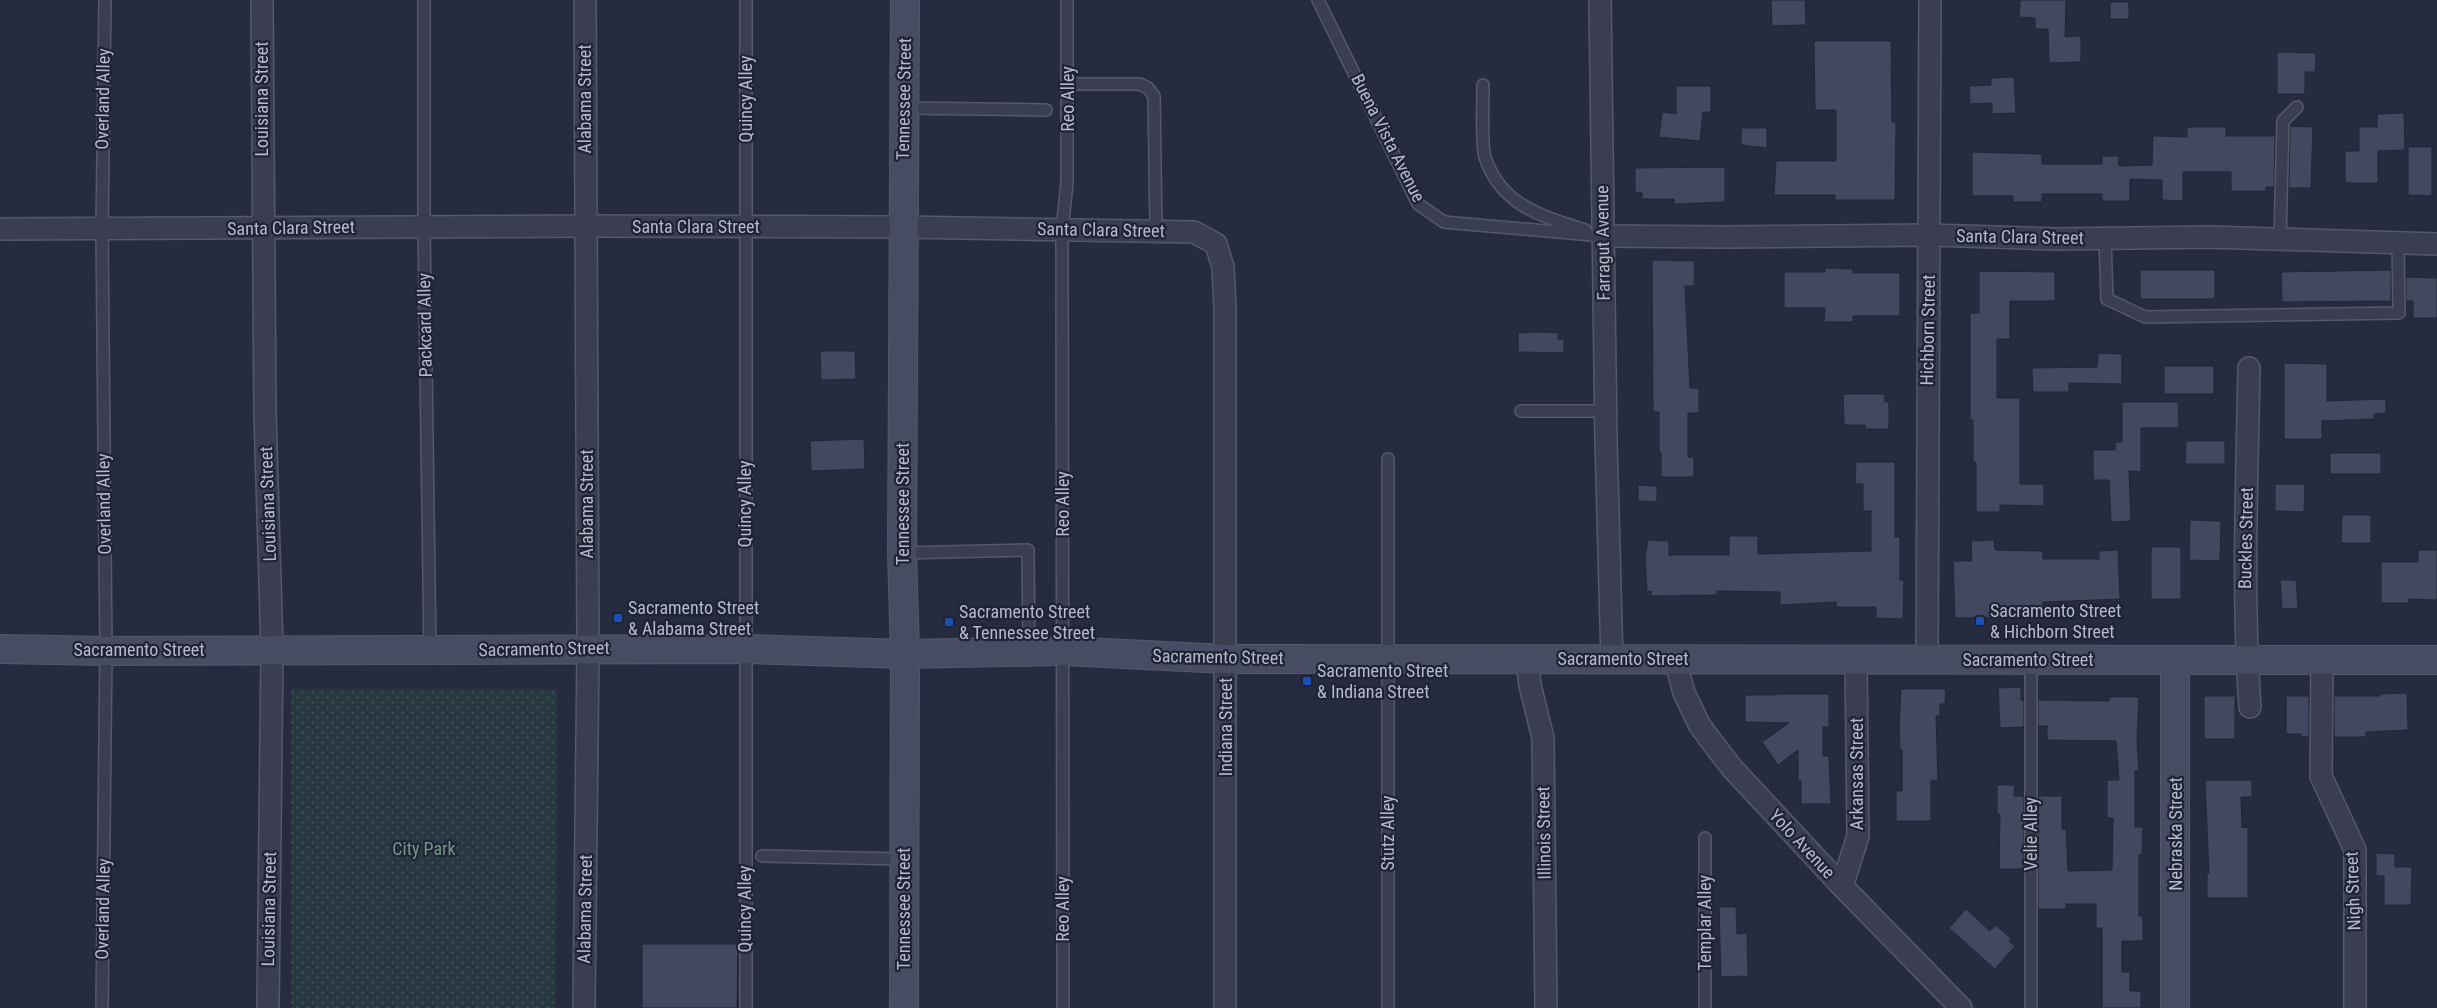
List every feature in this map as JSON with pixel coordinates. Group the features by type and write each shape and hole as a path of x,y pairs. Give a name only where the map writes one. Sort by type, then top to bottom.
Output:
{"main road":[{"name":"Tennessee Street","path":"904,1008 905,654 902,553 905,0"},
{"name":"Sacramento Street","path":"0,649 106,651 745,648 905,654 1064,651 1226,659 2437,660"},
{"name":"Nebraska Street","path":"2175,660 2175,1008"}],"street":[{"name":"Louisiana Street","path":"262,0 265,414 272,649 268,1008"},
{"name":"Alabama Street","path":"584,1008 588,650 585,0"},
{"name":"Farragut Avenue","path":"1600,0 1612,660"},
{"name":"Hichborn Street","path":"1927,660 1930,0"},
{"name":"Santa Clara Street","path":"0,229 102,230 586,226 903,227 1194,232 1216,244 1223,267 1226,416"},
{"name":"Santa Clara Street","path":"1604,236 1930,235 2105,238 2210,237 2437,244"},
{"name":"Buckles Street","path":"2250,368 2245,556 2246,660 2250,707"},
{"name":"Indiana Street","path":"1225,1008 1226,416"},
{"name":"Illinois Street","path":"1538,659 1530,685 1543,738 1546,1008"},
{"name":"Yolo Avenue","path":"1675,659 1684,693 1700,726 1731,767 1839,883 1961,1008"},
{"name":"Arkansas Street","path":"1839,883 1845,878 1858,836 1856,660"},
{"name":"Nigh Street","path":"2322,660 2321,776 2355,850 2355,1008"}],"lane":[{"name":"Overland Alley","path":"102,1008 106,651 102,230 105,0"},
{"name":"Packcard Alley","path":"424,0 424,227 430,650"},
{"name":"Quincy Alley","path":"746,0 746,1008"},
{"name":"Reo Alley","path":"1063,1008 1062,230 1067,183 1067,0"},
{"name":"Buena Vista Avenue","path":"1318,0 1418,204 1444,222 1604,236"},
{"path":"1067,84 1140,84 1148,88 1154,96 1156,231"},
{"path":"1483,85 1485,156 1501,188 1532,212 1604,236"},
{"path":"2280,239 2283,121 2297,107"},
{"path":"904,108 1046,110"},
{"path":"2105,238 2107,299 2145,317 2399,313 2398,243"},
{"path":"1521,411 1606,411"},
{"name":"Stutz Alley","path":"1388,459 1388,1008"},
{"path":"902,553 1028,550 1029,653"},
{"name":"Velie Alley","path":"2031,660 2031,1008"},
{"name":"Templar Alley","path":"1705,838 1705,1008"},
{"path":"762,856 903,859"}],"green space":[{"name":"City Park","path":"291,689 557,689 556,1008 291,1008"}],"building":[{"path":"1771,0 1805,0 1806,25 1772,26"},
{"path":"2020,0 2066,0 2065,37 2081,36 2081,62 2049,63 2048,29 2035,29 2035,18 2019,17"},
{"path":"2110,2 2129,2 2129,19 2110,19"},
{"path":"1814,41 1891,41 1892,122 1896,122 1895,200 1835,200 1835,195 1774,195 1776,161 1836,161 1836,110 1815,110"},
{"path":"2277,52 2316,53 2315,72 2305,72 2305,94 2277,94"},
{"path":"2014,77 2016,113 1992,114 1992,103 1970,104 1969,86 1991,85 1991,78"},
{"path":"1676,86 1711,86 1711,112 1703,112 1700,141 1659,137 1662,112 1676,114"},
{"path":"2404,113 2405,150 2378,151 2378,183 2345,183 2345,151 2359,151 2359,127 2377,127 2377,114"},
{"path":"2290,126 2313,127 2311,188 2289,188"},
{"path":"2187,127 2226,127 2226,136 2275,136 2274,187 2266,187 2266,191 2231,191 2231,172 2183,172 2183,201 2162,200 2162,180 2130,179 2130,201 2102,201 2102,194 2042,194 2042,202 2013,202 2013,196 1972,196 1972,152 2042,154 2042,164 2102,164 2102,156 2118,156 2119,166 2152,165 2153,136 2187,137"},
{"path":"1741,128 1767,128 1767,148 1741,145"},
{"path":"2408,147 2432,147 2432,196 2408,195"},
{"path":"1725,167 1725,202 1674,204 1674,199 1642,199 1642,193 1635,192 1635,168"},
{"path":"1652,260 1695,261 1694,286 1685,286 1690,388 1699,388 1699,413 1688,413 1688,457 1694,457 1694,477 1661,477 1659,412 1653,412"},
{"path":"1825,268 1853,269 1853,273 1900,273 1900,316 1853,316 1853,322 1824,322 1825,308 1784,308 1784,272 1825,272"},
{"path":"2140,270 2215,270 2215,299 2140,299"},
{"path":"2391,270 2391,301 2282,302 2281,272"},
{"path":"1979,271 2055,272 2055,301 2010,301 2010,339 1997,339 1997,398 2020,398 2020,484 2044,484 2044,506 2000,505 2000,512 1976,512 1976,462 1973,462 1973,420 1970,420 1970,313 1979,313"},
{"path":"2406,277 2437,278 2437,318 2413,318 2413,301 2406,301"},
{"path":"1518,333 1558,333 1558,339 1564,339 1564,353 1518,352"},
{"path":"820,351 855,351 856,379 821,380"},
{"path":"2098,353 2122,354 2122,384 2069,383 2069,392 2033,392 2032,368 2097,367"},
{"path":"2284,363 2327,364 2327,401 2386,399 2386,413 2374,414 2374,419 2322,421 2322,439 2284,439"},
{"path":"2164,366 2214,366 2214,394 2164,394"},
{"path":"1843,394 1885,394 1885,402 1889,402 1889,429 1865,429 1865,425 1844,425"},
{"path":"2122,402 2178,402 2179,428 2141,428 2141,472 2129,471 2131,521 2111,522 2109,480 2093,480 2093,450 2115,450 2115,442 2122,442"},
{"path":"864,439 865,469 811,471 810,441"},
{"path":"2186,441 2225,441 2225,464 2185,464"},
{"path":"2330,453 2381,453 2381,474 2330,474"},
{"path":"1856,462 1895,462 1895,537 1900,537 1900,580 1904,580 1903,619 1876,618 1876,607 1836,607 1836,602 1780,605 1780,592 1717,591 1717,595 1651,596 1651,591 1647,592 1645,558 1648,540 1669,541 1669,555 1729,555 1729,536 1758,536 1758,554 1871,551 1871,511 1863,511 1863,484 1855,484"},
{"path":"2275,484 2305,484 2304,512 2275,511"},
{"path":"1638,485 1657,486 1657,502 1638,501"},
{"path":"2342,515 2371,515 2371,543 2341,543"},
{"path":"2190,520 2221,521 2220,561 2189,560"},
{"path":"1994,540 1995,550 2043,551 2043,559 2099,559 2099,551 2118,550 2120,599 2043,602 2043,617 1955,618 1953,561 1972,561 1971,541"},
{"path":"2151,547 2181,547 2181,599 2151,599"},
{"path":"2418,550 2437,550 2437,600 2409,599 2409,603 2381,603 2381,562 2418,562"},
{"path":"2280,580 2296,580 2298,608 2282,609"},
{"path":"2021,687 2021,700 2024,700 2024,727 2000,728 1998,688"},
{"path":"1901,689 1946,689 1945,704 1940,704 1940,716 1936,716 1938,781 1931,780 1931,821 1896,821 1896,791 1902,791 1902,750 1900,750 1899,726"},
{"path":"2407,693 2408,730 2366,732 2366,737 2334,737 2334,696 2380,696 2380,694"},
{"path":"1829,694 1829,727 1823,727 1823,756 1829,756 1831,804 1801,804 1801,781 1798,781 1798,750 1778,765 1762,742 1789,723 1745,722 1745,695"},
{"path":"2204,696 2235,696 2235,739 2204,739"},
{"path":"2286,696 2309,696 2309,737 2301,737 2301,734 2286,734"},
{"path":"2109,697 2139,697 2137,741 2139,771 2135,771 2135,827 2143,827 2142,855 2139,855 2139,916 2143,916 2143,941 2122,941 2122,972 2130,972 2130,991 2141,991 2141,1008 2102,1008 2102,928 2096,928 2096,904 2066,904 2066,909 2038,909 2038,796 2062,796 2062,829 2066,829 2068,871 2112,870 2113,818 2107,818 2107,780 2119,780 2116,741 2047,740 2047,726 2038,726 2038,700 2109,701"},
{"path":"2205,780 2252,780 2252,797 2241,797 2242,828 2248,827 2248,898 2207,898 2207,873 2209,873"},
{"path":"1997,785 2015,785 2014,796 2024,796 2024,869 1999,869 2000,814 1997,814"},
{"path":"2376,853 2395,854 2395,867 2412,867 2411,905 2384,905 2384,876 2376,876"},
{"path":"1719,907 1736,907 1737,934 1747,933 1748,976 1721,977"},
{"path":"1966,909 1990,931 1995,925 2011,938 2009,941 2015,946 1995,969 1949,928"},
{"path":"642,944 738,944 737,1008 642,1008"}],"place":[{"name":"Sacramento Street & Alabama Street","path":"618,618"},
{"name":"Sacramento Street & Hichborn Street","path":"1980,621"},
{"name":"Sacramento Street & Tennessee Street","path":"949,622"},
{"name":"Sacramento Street & Indiana Street","path":"1307,681"}]}
